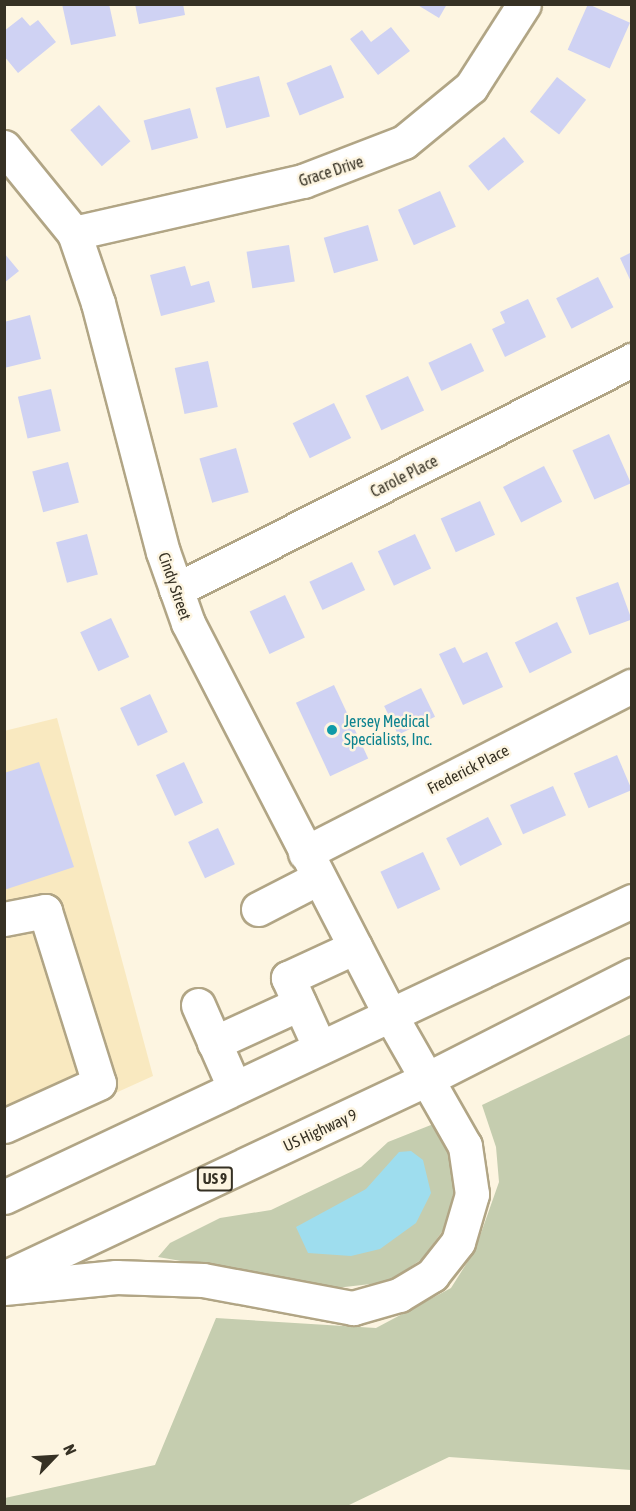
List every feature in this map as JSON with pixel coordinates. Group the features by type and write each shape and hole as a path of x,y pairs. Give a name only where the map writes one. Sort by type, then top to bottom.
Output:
{"main road":[{"name":"Grace Drive","path":"74,233 303,181 404,142 471,87 524,4"},
{"name":"Cindy Street","path":"4,147 74,233 176,590 312,865 425,1080 465,1146 472,1194 458,1242 432,1275 399,1294 353,1308 203,1280 116,1277 4,1287"},
{"name":"Carole Place","path":"176,590 632,360"},
{"name":"Frederick Place","path":"258,909 312,865 632,686"},
{"path":"4,1197 389,1013 632,902"},
{"path":"4,919 45,911 99,1083 4,1126"},
{"path":"320,1046 288,978 355,947"},
{"name":"US Highway 9","path":"4,1278 425,1080 632,975"},
{"path":"214,1043 299,1004"},
{"path":"198,1005 234,1087"}],"shaded area":[{"path":"57,718 153,1076 5,1143 4,731"}],"green space":[{"path":"631,1034 631,1470 449,1457 347,1506 5,1506 5,1498 155,1465 216,1318 376,1328 451,1288 475,1250 499,1182 496,1147 482,1105"},
{"path":"441,1121 450,1139 456,1179 447,1225 422,1259 388,1282 336,1288 158,1257 170,1243 220,1218 271,1210 361,1167 388,1142"}],"water":[{"path":"411,1151 423,1160 431,1193 416,1223 380,1249 351,1256 308,1253 296,1227 366,1189 399,1152"}],"building":[{"path":"62,4 109,4 116,36 71,45"},
{"path":"135,4 183,4 185,15 139,24"},
{"path":"416,4 447,4 439,18"},
{"path":"588,4 630,23 610,68 568,50"},
{"path":"22,17 30,26 38,20 56,42 18,73 4,56 4,31"},
{"path":"391,27 410,51 378,75 350,39 362,30 371,42"},
{"path":"331,65 344,97 300,115 286,83"},
{"path":"259,76 270,117 226,128 216,88"},
{"path":"557,77 586,100 559,134 530,112"},
{"path":"99,105 130,141 102,166 70,130"},
{"path":"190,108 198,138 152,150 144,120"},
{"path":"504,137 524,162 488,191 468,166"},
{"path":"440,191 456,227 414,245 398,210"},
{"path":"368,225 378,261 334,273 324,238"},
{"path":"289,245 295,282 252,288 247,252"},
{"path":"632,252 632,284 620,258"},
{"path":"4,253 19,271 4,283"},
{"path":"185,266 191,286 209,281 215,302 161,316 150,275"},
{"path":"598,277 613,307 572,329 556,298"},
{"path":"528,299 546,337 505,357 492,329 505,323 500,312"},
{"path":"30,315 41,359 4,368 4,322"},
{"path":"471,343 484,371 442,391 428,363"},
{"path":"208,361 218,407 185,414 175,368"},
{"path":"408,376 424,410 381,430 365,396"},
{"path":"51,389 61,431 28,439 18,397"},
{"path":"334,403 351,438 310,458 293,423"},
{"path":"609,434 631,483 594,500 572,450"},
{"path":"236,448 249,492 212,503 199,458"},
{"path":"68,462 79,503 43,512 32,472"},
{"path":"544,466 562,502 521,523 503,487"},
{"path":"480,501 495,535 456,552 441,518"},
{"path":"87,534 98,575 67,583 56,542"},
{"path":"415,534 431,568 394,586 378,551"},
{"path":"352,562 365,590 323,610 309,582"},
{"path":"618,582 632,620 589,635 576,597"},
{"path":"285,595 305,638 270,654 250,611"},
{"path":"111,618 129,657 98,671 80,632"},
{"path":"557,622 572,653 530,673 515,643"},
{"path":"455,647 463,663 487,652 503,687 463,705 439,654"},
{"name":"Jersey Medical Specialists, Inc.","path":"334,685 368,758 330,776 296,703"},
{"path":"421,688 435,717 398,735 384,706"},
{"path":"150,694 168,732 138,746 120,708"},
{"path":"617,755 632,790 589,808 574,773"},
{"path":"39,762 74,867 4,890 4,773"},
{"path":"184,762 203,803 175,816 156,775"},
{"path":"553,786 566,815 523,834 510,805"},
{"path":"488,817 502,845 460,866 446,838"},
{"path":"218,828 235,864 205,878 188,842"},
{"path":"423,852 440,889 398,909 380,872"}],"place":[{"name":"Jersey Medical Specialists, Inc.","path":"332,730"}]}
